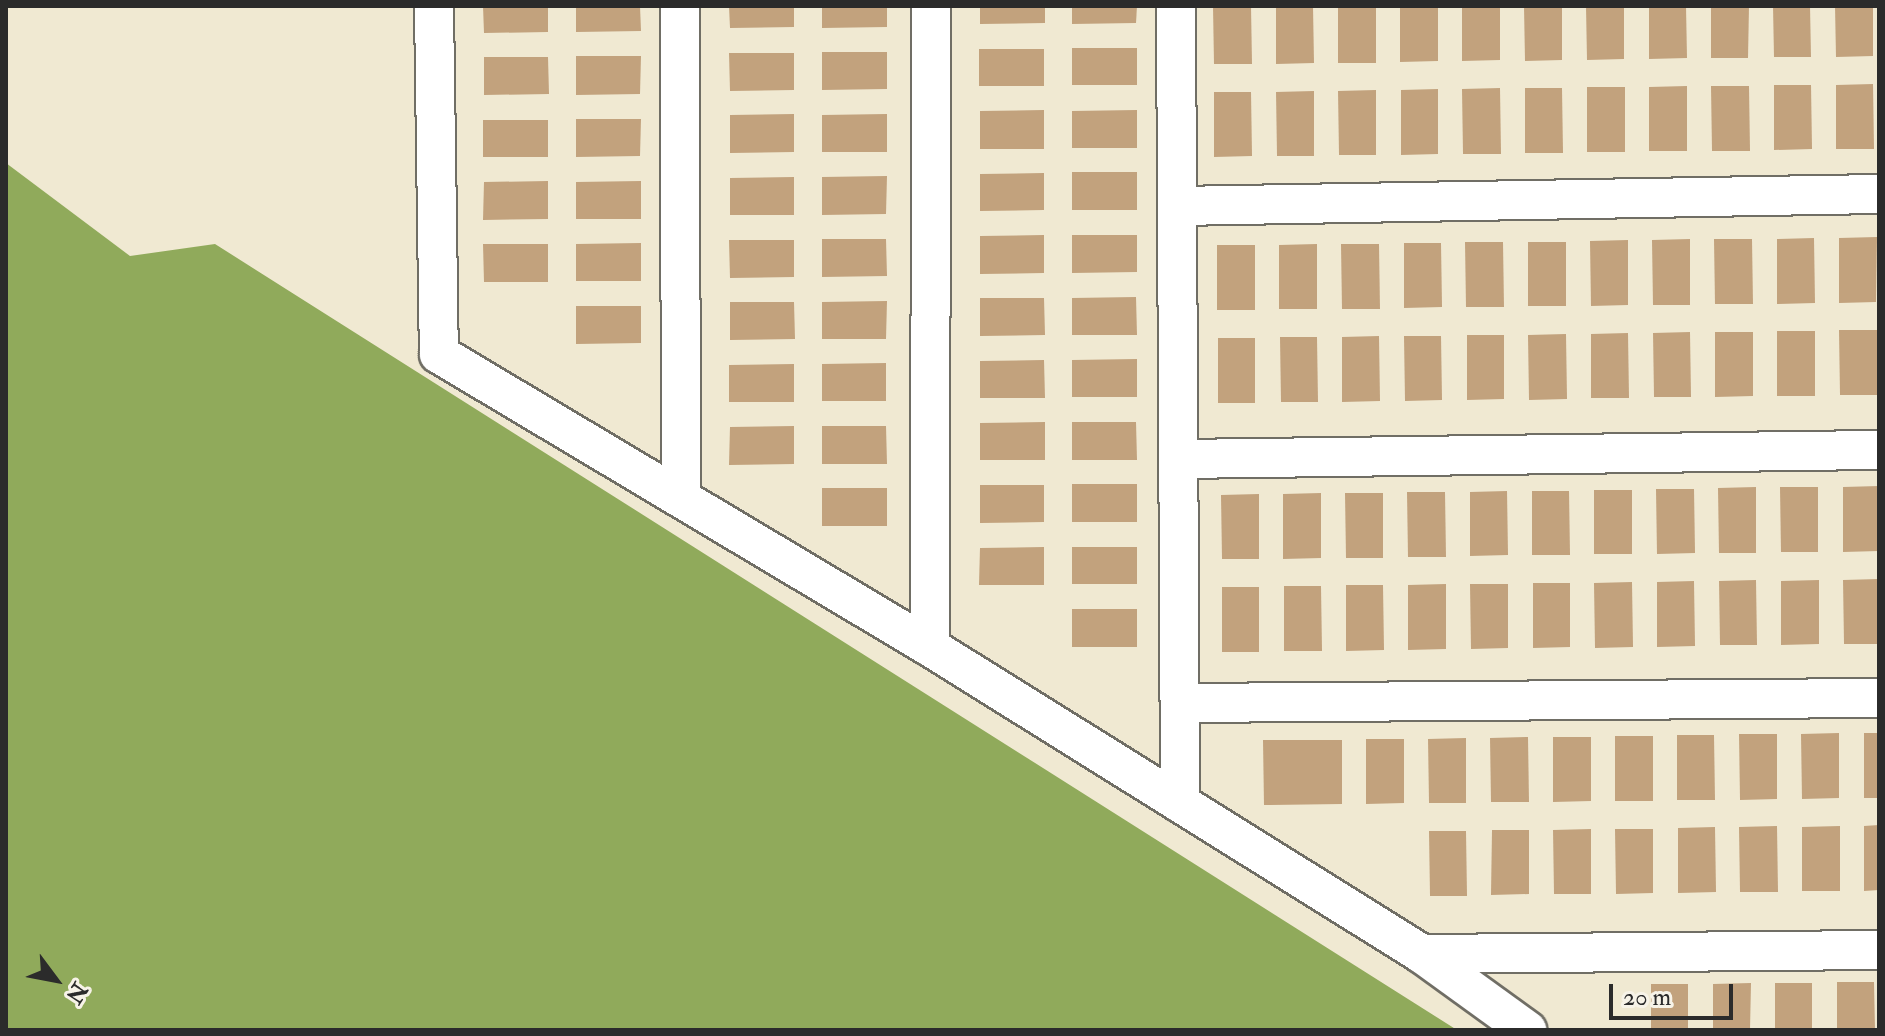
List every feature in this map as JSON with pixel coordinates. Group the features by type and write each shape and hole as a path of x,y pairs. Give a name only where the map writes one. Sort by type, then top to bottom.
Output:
{"street":[{"path":"434,6 439,354 930,647 1422,954 1527,1030"},
{"path":"680,6 681,498"},
{"path":"930,647 931,6"},
{"path":"1176,6 1180,803"},
{"path":"1177,206 1879,194"},
{"path":"1179,459 1879,450"},
{"path":"1181,703 1879,698"},
{"path":"1422,954 1879,950"}],"green space":[{"path":"6,163 130,256 215,244 1457,1030 6,1030"}],"building":[{"path":"483,6 548,6 548,32 484,33"},
{"path":"576,6 640,6 641,31 576,32"},
{"path":"729,6 794,6 794,27 730,28"},
{"path":"822,6 887,6 887,27 822,28"},
{"path":"980,6 1045,6 1045,23 980,24"},
{"path":"1072,6 1137,6 1136,23 1072,24"},
{"path":"1213,6 1251,6 1252,64 1214,64"},
{"path":"1276,6 1313,6 1314,63 1276,64"},
{"path":"1338,6 1376,6 1376,63 1338,63"},
{"path":"1400,6 1438,6 1438,61 1400,62"},
{"path":"1462,6 1500,6 1500,60 1462,61"},
{"path":"1524,6 1562,6 1562,60 1525,61"},
{"path":"1586,6 1624,6 1624,59 1587,60"},
{"path":"1649,6 1686,6 1687,58 1649,59"},
{"path":"1711,6 1749,6 1748,58 1711,58"},
{"path":"1773,6 1810,6 1811,57 1774,57"},
{"path":"1835,6 1873,6 1873,56 1836,57"},
{"path":"1072,48 1137,48 1137,85 1072,85"},
{"path":"979,49 1044,49 1044,86 979,86"},
{"path":"822,52 887,52 887,89 822,90"},
{"path":"729,53 794,53 794,90 730,91"},
{"path":"576,56 641,56 640,94 576,95"},
{"path":"484,57 548,57 549,94 484,95"},
{"path":"1873,84 1874,149 1836,149 1836,85"},
{"path":"1774,85 1811,85 1812,149 1774,150"},
{"path":"1687,86 1687,151 1649,151 1649,87"},
{"path":"1711,86 1749,86 1750,151 1712,151"},
{"path":"1587,87 1625,87 1625,152 1587,152"},
{"path":"1500,88 1501,154 1463,154 1462,89"},
{"path":"1525,88 1562,88 1563,153 1525,153"},
{"path":"1438,89 1438,154 1401,155 1401,90"},
{"path":"1376,90 1376,155 1339,155 1338,91"},
{"path":"1314,91 1314,156 1277,156 1276,92"},
{"path":"1214,92 1251,92 1252,156 1214,157"},
{"path":"1044,110 1044,149 980,149 980,111"},
{"path":"1137,110 1137,148 1072,148 1072,111"},
{"path":"794,114 794,152 730,153 730,115"},
{"path":"887,114 887,152 822,152 822,115"},
{"path":"576,119 641,119 640,156 576,157"},
{"path":"483,120 548,120 548,157 483,157"},
{"path":"1072,172 1137,172 1137,210 1072,210"},
{"path":"1044,173 1044,210 980,211 980,174"},
{"path":"887,176 886,214 822,215 822,177"},
{"path":"794,177 794,215 730,215 730,178"},
{"path":"548,181 548,219 483,220 484,182"},
{"path":"641,181 641,219 576,219 576,182"},
{"path":"1044,235 1044,273 980,274 980,236"},
{"path":"1072,235 1137,235 1137,272 1072,273"},
{"path":"1877,237 1876,302 1839,303 1839,238"},
{"path":"1814,238 1815,303 1777,304 1777,239"},
{"path":"822,239 886,239 887,276 822,277"},
{"path":"1690,239 1690,305 1653,305 1652,240"},
{"path":"1714,239 1752,239 1753,304 1715,304"},
{"path":"729,240 794,240 794,277 730,278"},
{"path":"1628,240 1628,305 1591,306 1590,241"},
{"path":"1465,242 1503,242 1504,307 1466,307"},
{"path":"1528,242 1566,242 1566,306 1528,306"},
{"path":"641,243 641,281 576,281 576,244"},
{"path":"1404,243 1441,243 1442,307 1404,308"},
{"path":"483,244 548,244 548,282 484,282"},
{"path":"1317,244 1317,309 1279,309 1279,245"},
{"path":"1341,244 1379,244 1380,309 1342,309"},
{"path":"1217,245 1255,245 1255,310 1217,310"},
{"path":"1136,297 1137,335 1072,335 1072,298"},
{"path":"980,298 1044,298 1045,335 980,336"},
{"path":"887,301 886,339 822,339 822,302"},
{"path":"730,302 794,302 795,339 730,340"},
{"path":"576,306 641,306 641,343 576,344"},
{"path":"1839,330 1877,330 1877,395 1840,395"},
{"path":"1777,331 1815,331 1815,396 1777,396"},
{"path":"1690,332 1691,397 1654,397 1653,333"},
{"path":"1715,332 1753,332 1753,396 1715,397"},
{"path":"1628,333 1629,398 1591,398 1591,334"},
{"path":"1566,334 1567,399 1529,400 1528,335"},
{"path":"1467,335 1504,335 1504,399 1467,400"},
{"path":"1379,336 1380,401 1342,402 1342,337"},
{"path":"1404,336 1441,336 1442,400 1405,401"},
{"path":"1280,337 1317,337 1318,402 1281,402"},
{"path":"1218,338 1255,338 1255,403 1218,403"},
{"path":"1137,359 1137,397 1072,397 1072,360"},
{"path":"1044,360 1045,398 980,398 980,361"},
{"path":"886,363 886,401 822,401 822,364"},
{"path":"794,364 794,402 729,402 729,365"},
{"path":"1045,422 1045,460 980,460 980,423"},
{"path":"1072,422 1136,422 1137,460 1072,460"},
{"path":"794,426 794,464 729,465 730,427"},
{"path":"822,426 886,426 887,464 822,464"},
{"path":"1072,484 1137,484 1137,522 1072,522"},
{"path":"980,485 1044,485 1044,522 980,523"},
{"path":"1879,486 1879,551 1843,552 1843,487"},
{"path":"1756,487 1756,553 1719,553 1718,488"},
{"path":"1780,487 1818,487 1818,552 1781,552"},
{"path":"822,488 887,488 887,526 822,526"},
{"path":"1656,489 1694,489 1695,553 1657,554"},
{"path":"1594,490 1632,490 1632,554 1594,554"},
{"path":"1507,491 1508,555 1470,556 1470,492"},
{"path":"1532,491 1569,491 1570,555 1532,555"},
{"path":"1407,492 1445,492 1446,557 1408,557"},
{"path":"1321,493 1321,558 1283,559 1283,494"},
{"path":"1345,493 1383,493 1383,558 1346,558"},
{"path":"1259,494 1259,559 1222,559 1221,495"},
{"path":"1044,547 1044,585 979,585 980,548"},
{"path":"1072,547 1137,547 1137,584 1072,584"},
{"path":"1879,579 1879,644 1844,644 1843,580"},
{"path":"1756,580 1757,645 1720,645 1719,581"},
{"path":"1819,580 1819,644 1781,645 1781,581"},
{"path":"1694,581 1695,646 1657,647 1657,582"},
{"path":"1632,582 1633,647 1595,648 1594,583"},
{"path":"1533,583 1570,583 1570,647 1533,648"},
{"path":"1446,584 1446,649 1408,650 1408,585"},
{"path":"1470,584 1508,584 1508,648 1471,649"},
{"path":"1346,585 1383,585 1384,650 1346,651"},
{"path":"1284,586 1321,586 1322,651 1284,651"},
{"path":"1222,587 1259,587 1259,652 1222,652"},
{"path":"1072,609 1137,609 1137,647 1072,647"},
{"path":"1839,733 1839,798 1802,799 1801,734"},
{"path":"1864,733 1879,733 1879,798 1864,798"},
{"path":"1739,734 1777,734 1777,799 1740,800"},
{"path":"1677,735 1714,735 1715,800 1677,800"},
{"path":"1615,736 1653,736 1653,801 1615,801"},
{"path":"1528,737 1529,802 1491,802 1490,738"},
{"path":"1553,737 1591,737 1591,801 1553,802"},
{"path":"1466,738 1466,803 1429,803 1428,739"},
{"path":"1366,739 1404,739 1404,803 1366,804"},
{"path":"1263,740 1342,740 1342,804 1264,805"},
{"path":"1879,825 1879,890 1864,891 1864,826"},
{"path":"1777,826 1778,892 1740,892 1739,827"},
{"path":"1840,826 1840,891 1802,891 1802,827"},
{"path":"1715,827 1716,892 1678,893 1678,828"},
{"path":"1591,829 1591,894 1554,894 1553,830"},
{"path":"1615,829 1653,829 1653,893 1616,894"},
{"path":"1492,830 1529,830 1529,894 1491,895"},
{"path":"1429,831 1466,831 1467,896 1430,896"},
{"path":"1837,982 1874,982 1875,1030 1837,1030"},
{"path":"1751,983 1750,1030 1713,1030 1713,984"},
{"path":"1775,983 1812,983 1812,1030 1775,1030"},
{"path":"1651,984 1688,984 1688,1030 1651,1030"}]}
